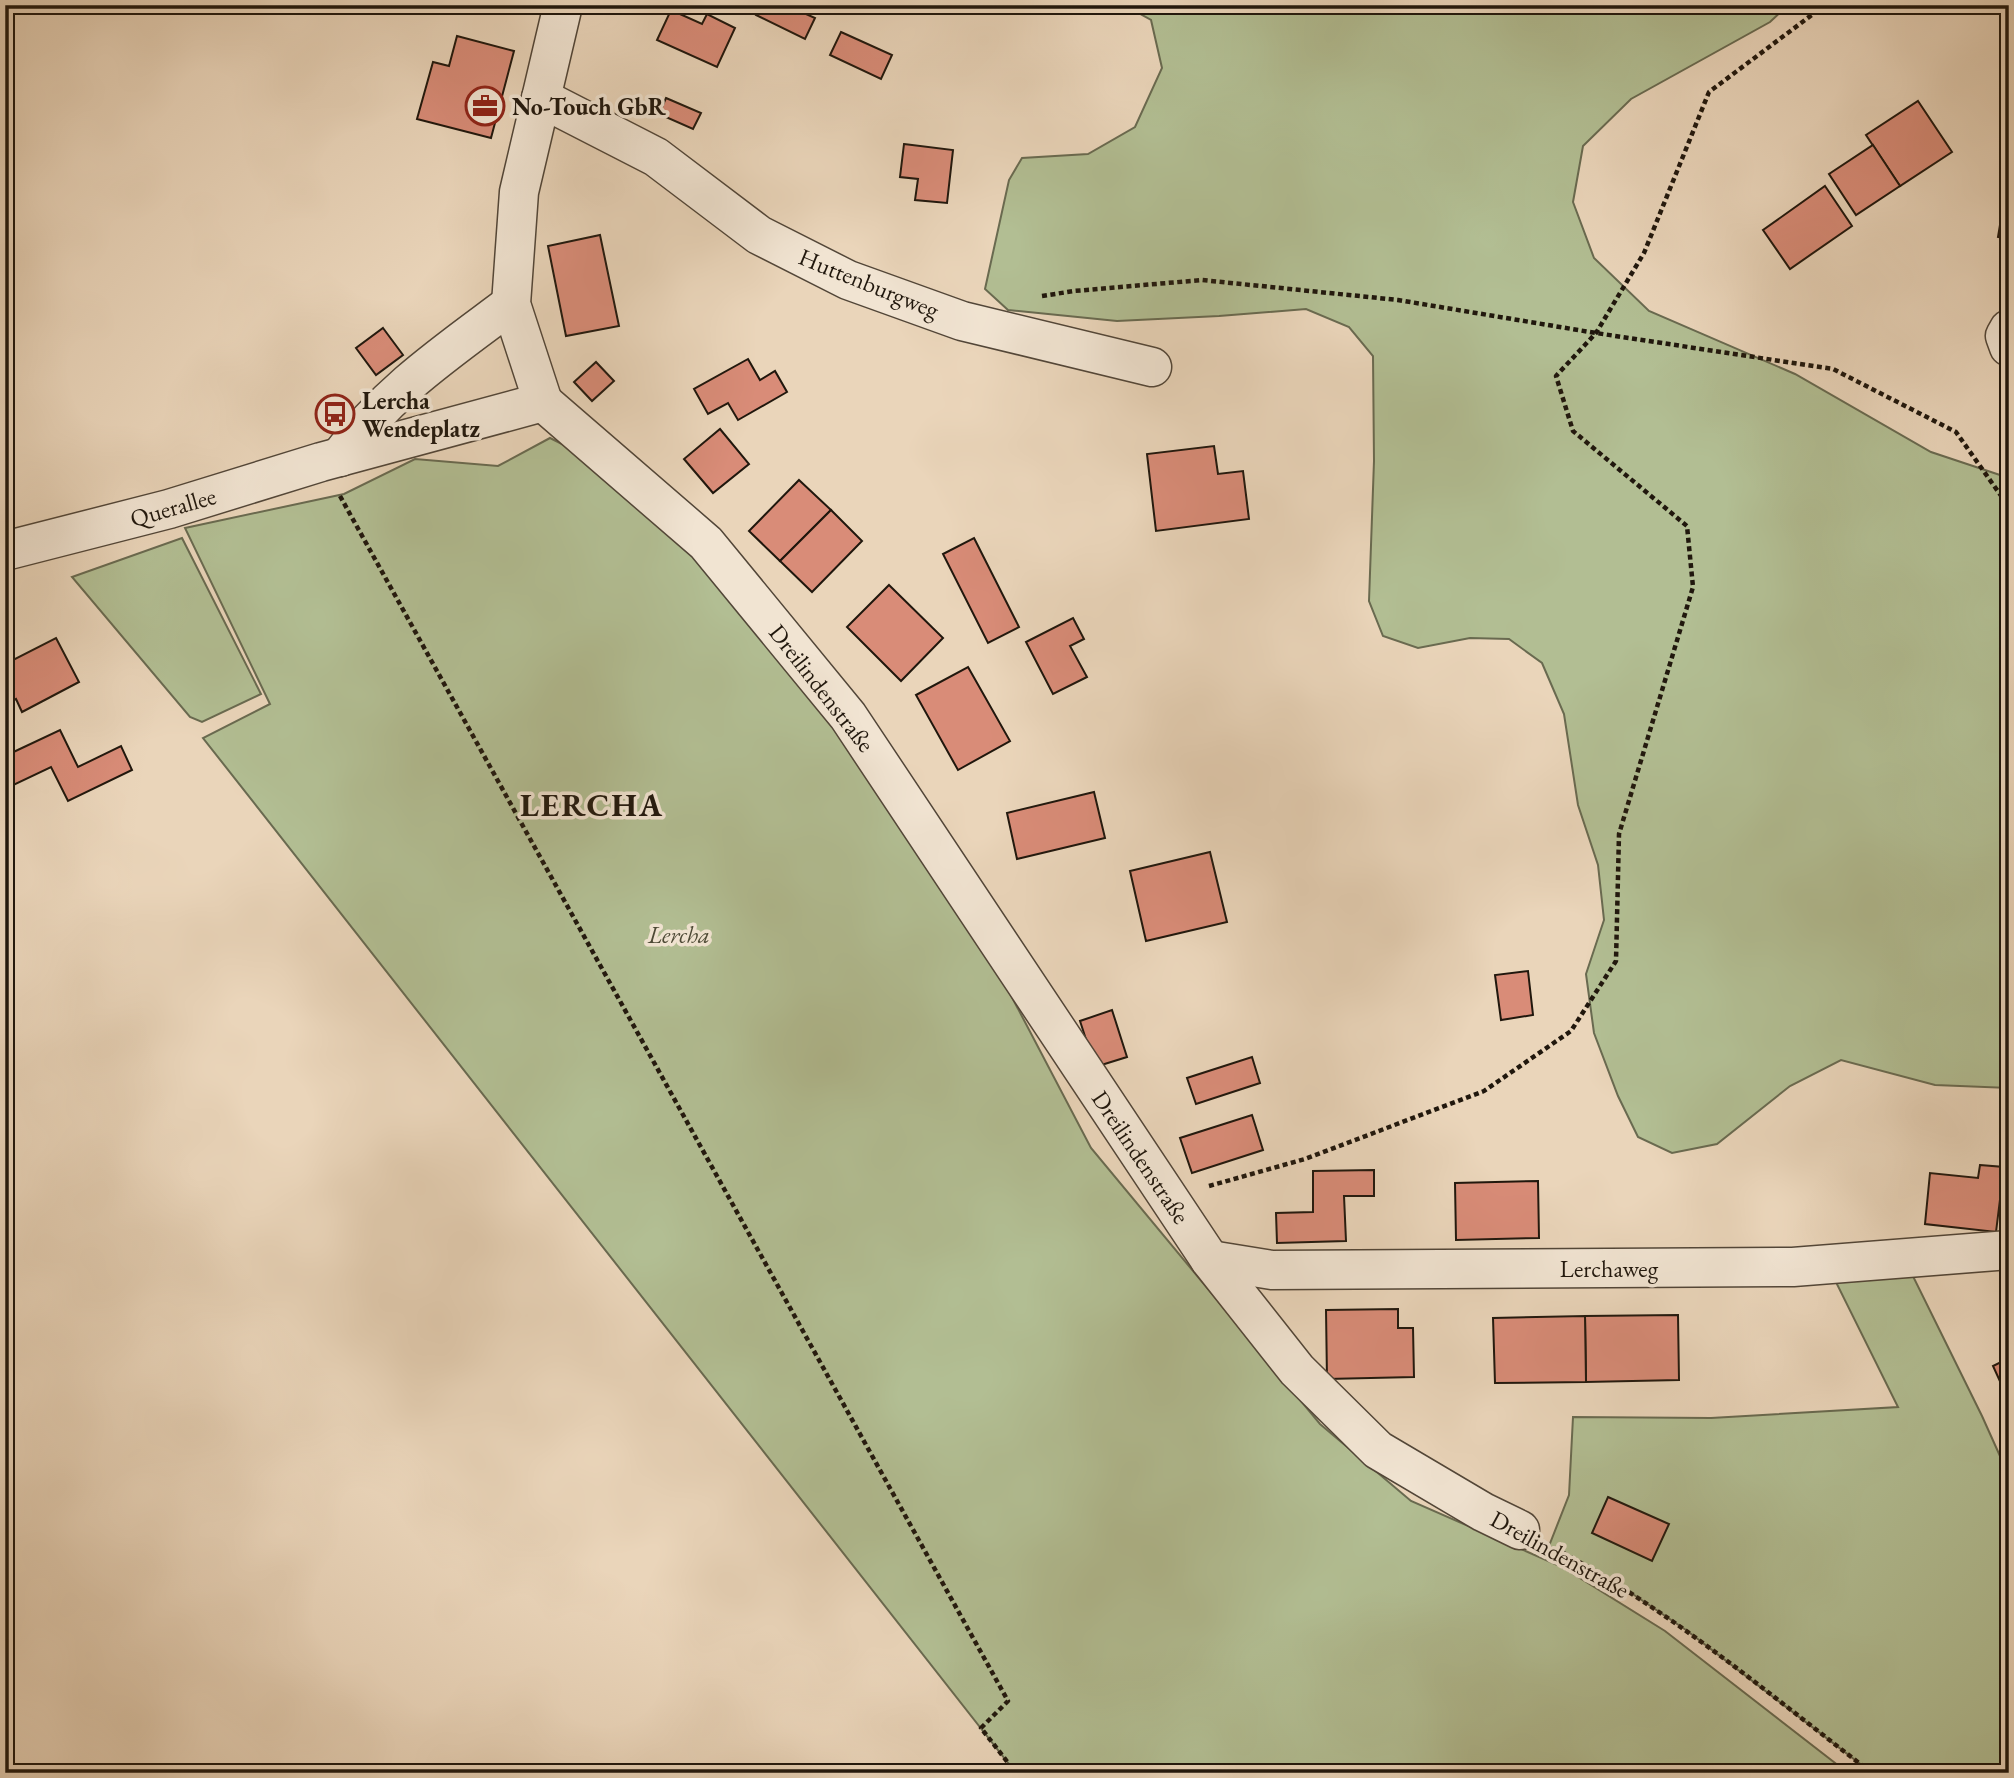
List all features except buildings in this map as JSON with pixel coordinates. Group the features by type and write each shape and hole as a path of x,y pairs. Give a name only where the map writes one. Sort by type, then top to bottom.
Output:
{"street":[{"path":"542,402 511,304 519,192 563,5"},
{"name":"Huttenburgweg","path":"541,98 656,157 759,235 848,280 962,321 1152,367"},
{"path":"330,460 404,385 511,304"},
{"path":"2009,329 2005,336 2009,347"},
{"name":"Querallee","path":"5,551 169,509 330,460 542,402"},
{"name":"Dreilindenstraße","path":"542,402 706,543 848,716 1210,1260 1297,1370 1378,1450 1483,1512 1520,1530"},
{"name":"Lerchaweg","path":"1210,1260 1272,1270 1779,1267 2009,1250"}],"path":[{"path":"1168,1198 1305,1158 1484,1091 1571,1031 1616,961 1619,834 1693,587 1687,526 1573,431 1556,376 1596,333 1644,253 1709,92 1825,5"},
{"path":"1035,298 1074,291 1202,280 1398,300 1833,369 1956,432 2009,507"},
{"path":"330,460 1008,1700 981,1728 1016,1773"},
{"name":"Dreilindenstraße","path":"1520,1530 1606,1576 1686,1630 1872,1773"}],"green space":[{"path":"1124,5 1788,5 1770,22 1631,99 1583,146 1573,202 1594,258 1649,311 1795,374 1931,452 2009,478 2009,1088 1935,1085 1841,1060 1790,1086 1717,1144 1672,1153 1638,1137 1618,1096 1594,1033 1586,974 1604,920 1598,865 1578,805 1564,714 1542,663 1509,639 1470,638 1418,648 1383,636 1369,601 1374,461 1373,356 1349,327 1306,309 1117,321 1008,310 985,289 1009,180 1022,158 1088,154 1135,127 1162,68 1151,20"},
{"name":"Lercha","path":"550,438 592,459 690,550 888,789 961,900 1091,1148 1320,1424 1411,1501 1562,1567 1665,1631 1848,1773 1016,1773 203,738 270,704 185,528 344,494 415,459 498,466"},
{"path":"182,538 261,694 202,722 190,717 72,577"},
{"path":"1904,1258 2009,1476 2009,1773 1872,1773 1686,1630 1606,1576 1549,1546 1569,1495 1573,1417 1711,1418 1898,1407 1827,1264"}],"place":[{"name":"No-Touch GbR","path":"485,106"},
{"name":"Lercha Wendeplatz","path":"335,414"}],"district":[{"name":"LERCHA","path":"592,805"}]}
